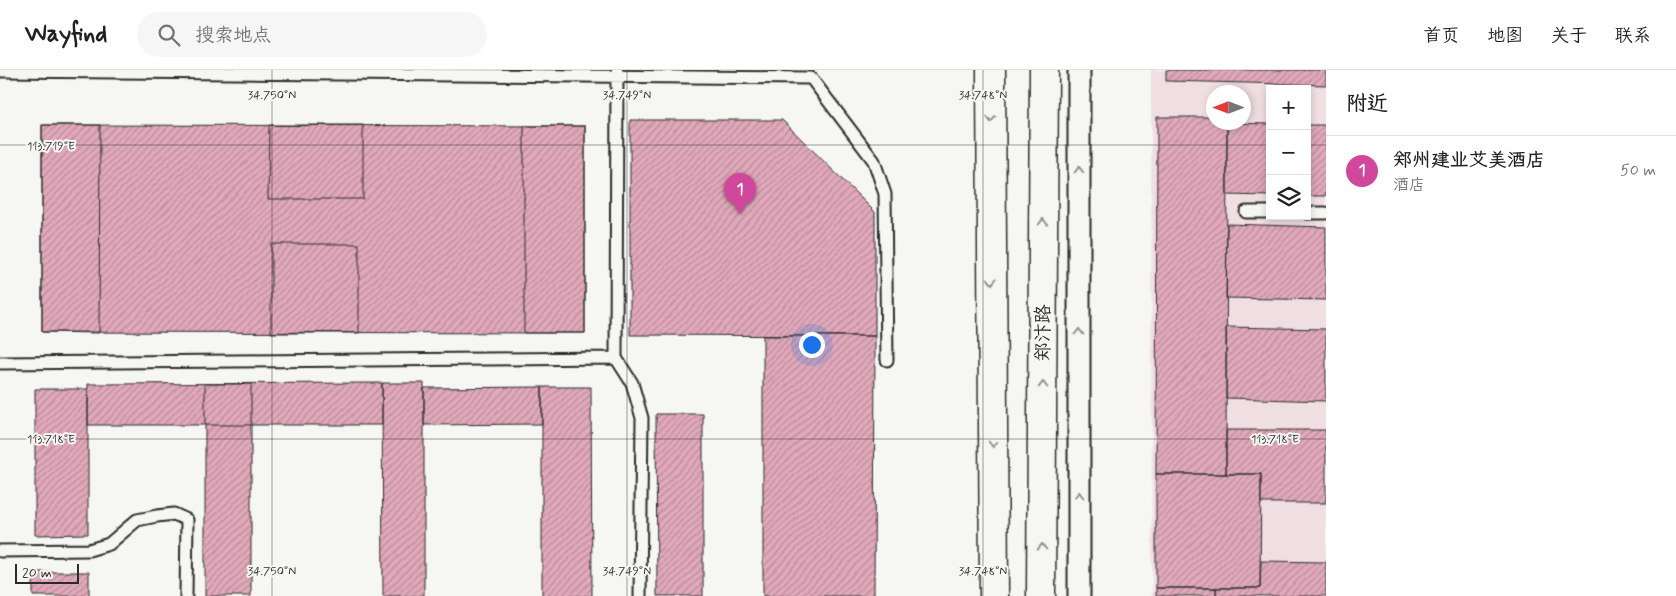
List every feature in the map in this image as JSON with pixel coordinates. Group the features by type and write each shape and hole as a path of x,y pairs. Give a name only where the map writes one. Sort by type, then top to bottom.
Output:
{"main road":[{"path":"991,70 994,596"},
{"name":"郑汴路","path":"1041,596 1044,70"}],"street":[{"path":"1079,70 1079,596"}],"lane":[{"path":"0,71 617,74 811,78 874,161 885,194 888,360"},
{"path":"617,74 616,358 632,383 642,418 640,596"},
{"path":"1246,212 1266,212"},
{"path":"1311,213 1326,213"},
{"path":"0,363 616,358"},
{"path":"0,551 90,550 109,544 137,520 174,514 186,520 186,596"}],"shaded area":[{"path":"1151,70 1326,70 1326,596 1152,596"}],"building":[{"path":"1166,70 1326,70 1326,85 1166,81"},
{"path":"1157,117 1206,117 1206,130 1227,130 1226,474 1156,474"},
{"path":"630,120 782,120 875,212 875,336 630,335"},
{"path":"1251,124 1266,124 1266,196 1227,195 1227,130 1251,130"},
{"path":"42,125 100,125 99,333 42,332"},
{"path":"42,125 585,126 585,333 42,332"},
{"path":"269,125 363,125 363,199 268,199"},
{"path":"1311,125 1326,125 1326,196 1311,196"},
{"path":"524,126 585,126 585,333 524,333"},
{"path":"1227,224 1326,227 1326,300 1226,298"},
{"path":"271,244 359,244 359,333 271,333"},
{"path":"1226,327 1326,329 1326,401 1226,398"},
{"path":"763,336 875,336 874,596 763,596"},
{"path":"382,383 424,383 424,596 383,596"},
{"path":"382,383 382,425 88,425 88,384"},
{"path":"205,384 251,384 251,596 205,596"},
{"path":"542,387 591,387 592,596 542,596"},
{"path":"542,387 542,424 424,425 424,388"},
{"path":"35,389 88,389 88,534 35,535"},
{"path":"656,414 703,414 703,596 657,596"},
{"path":"1226,430 1326,430 1326,503 1261,503 1261,474 1226,474"},
{"path":"1156,474 1261,474 1260,588 1156,588"},
{"path":"1261,561 1326,562 1326,596 1216,596 1216,588 1260,588"},
{"path":"33,572 89,572 89,596 33,596"},
{"path":"1156,588 1216,588 1216,596 1156,596"}],"place":[{"name":"郑州建业艾美酒店","path":"740,214"}]}
